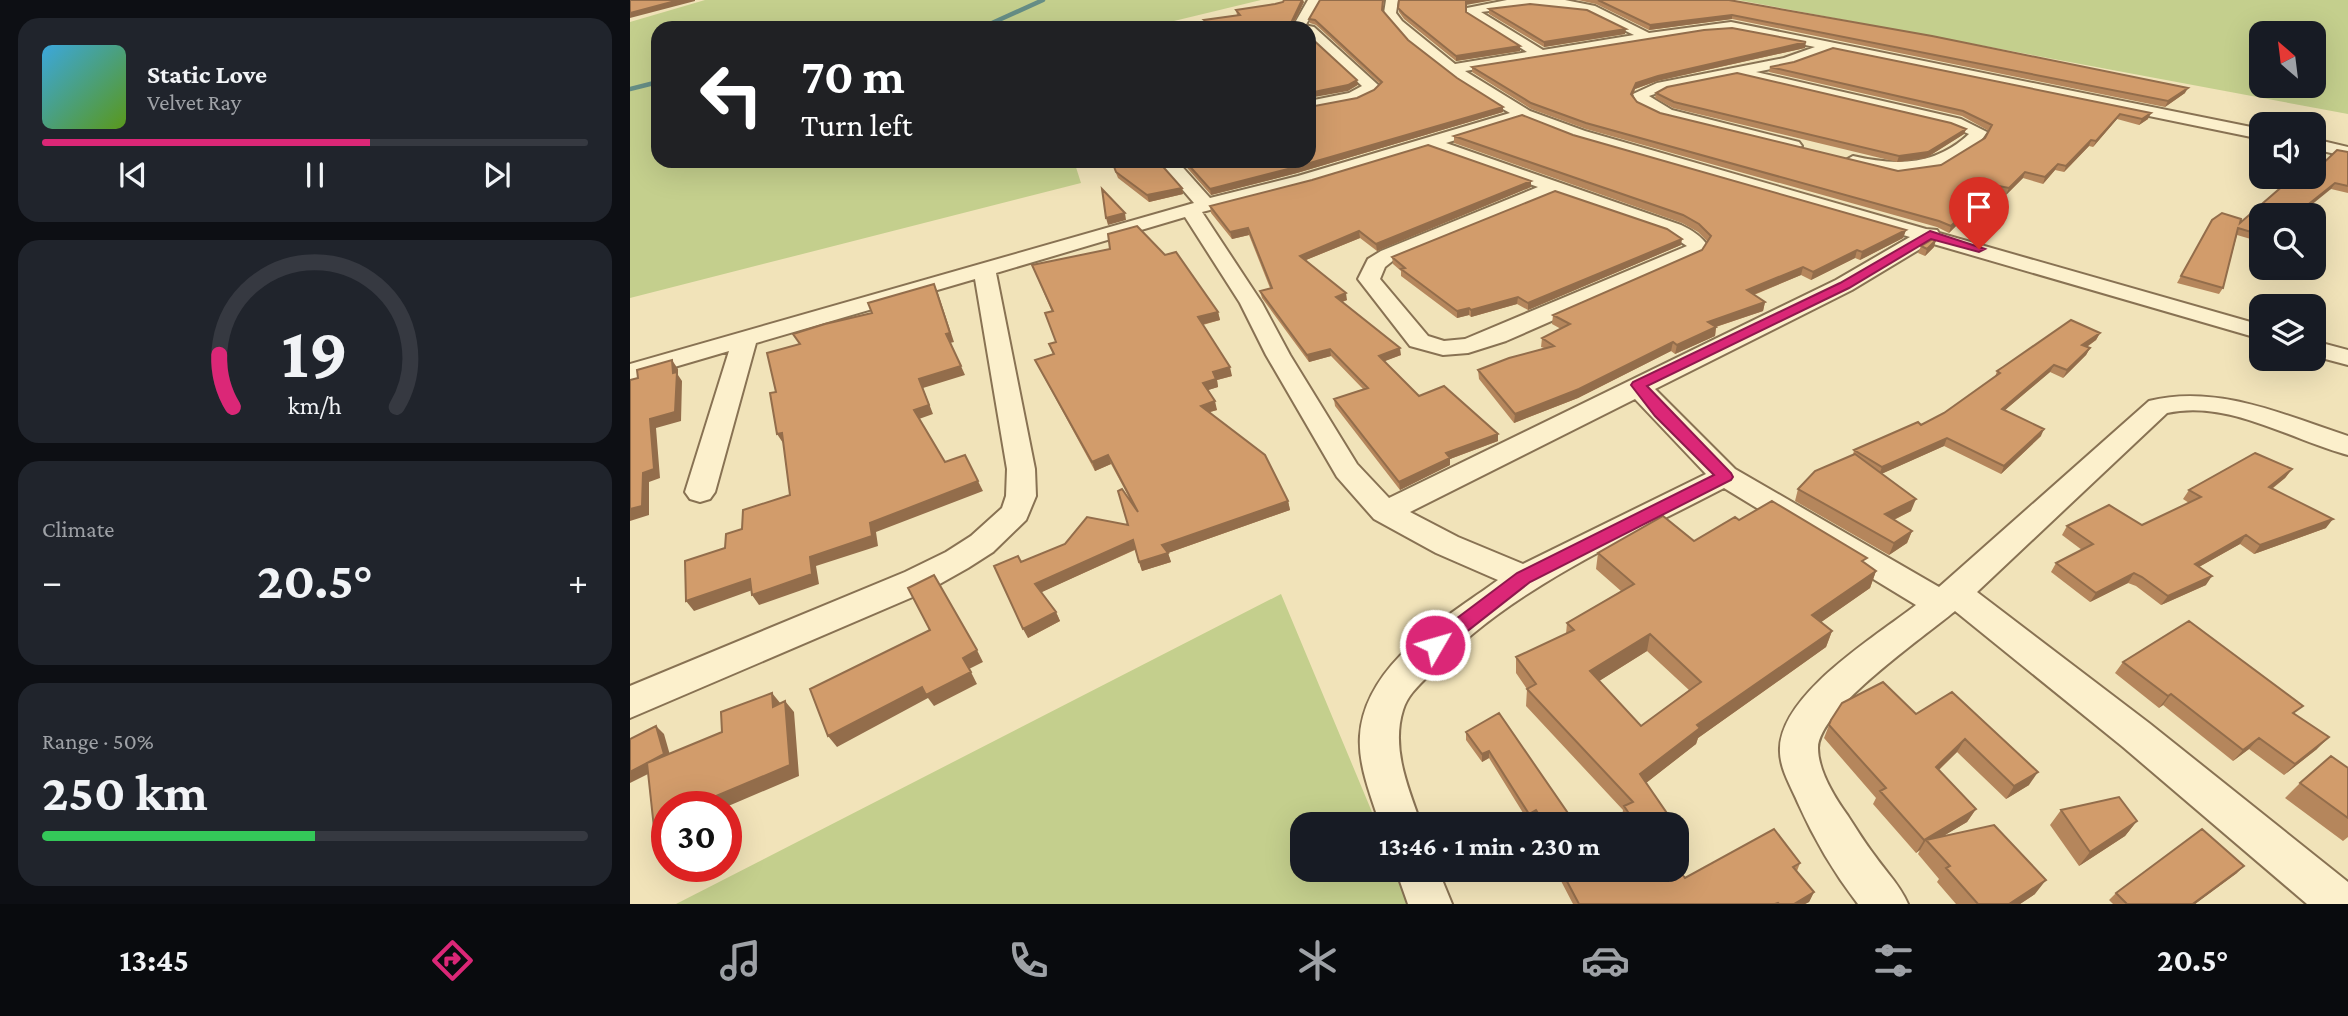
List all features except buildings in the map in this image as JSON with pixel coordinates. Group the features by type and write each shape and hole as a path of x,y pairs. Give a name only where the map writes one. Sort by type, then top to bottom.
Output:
{"street":[{"path":"1304,21 1314,0"},
{"path":"1392,0 1390,13 1400,28 1523,114 1615,147 1930,234 2249,328"},
{"path":"1540,54 1471,11 1495,5 1577,6 1593,10 1645,36"},
{"path":"1454,68 1645,36 1712,26 1731,26 2249,132"},
{"path":"1316,36 1372,87 1354,97 1316,105"},
{"path":"1804,148 1666,113 1644,102 1642,94 1662,86 1787,62 1832,46"},
{"path":"1736,72 1955,122 1979,132 1976,138 1945,159 1918,169 1897,170 1842,158"},
{"path":"630,372 1198,207 1304,180 1523,114"},
{"path":"1427,142 1555,187 1674,229 1688,236 1698,246 1693,251 1570,306 1468,346 1443,348 1419,341 1369,279 1376,264 1388,254 1555,187"},
{"path":"2326,147 2348,152"},
{"path":"1172,168 1198,207 1278,355 1347,470 1385,512 1447,545 1524,578"},
{"path":"1292,168 1304,180"},
{"path":"1385,512 1844,285 1930,234"},
{"path":"630,702 917,581 982,544 1015,513 1021,496 1021,469 984,268"},
{"path":"700,492 745,338"},
{"path":"2326,352 2348,358"},
{"path":"1638,385 1725,477 1947,598 2136,735 2341,904"},
{"path":"1886,904 1861,873 1826,820 1801,766 1799,747 1805,724 1828,694 1947,598 2158,407 2197,402 2223,406 2348,446"},
{"path":"1396,812 1383,771 1379,736 1384,710 1395,687 1435,645 1524,578 1725,477"},
{"path":"1422,882 1430,904"}],"green space":[{"path":"705,0 1261,0 1174,21 651,21 651,168 1076,168 1081,183 630,298 630,22"},
{"path":"1738,0 2348,0 2348,114 2262,98 2326,98 2326,21 2249,21 2249,95"},
{"path":"1281,594 1372,812 1290,812 1290,882 1401,882 1410,904 676,904 719,882 742,882 742,870"}],"waterway":[{"path":"996,21 1043,0"},
{"path":"630,89 651,84"}],"route":[{"path":"1435,645 1524,578 1725,477 1638,385 1844,285 1930,234 1979,249"}]}
